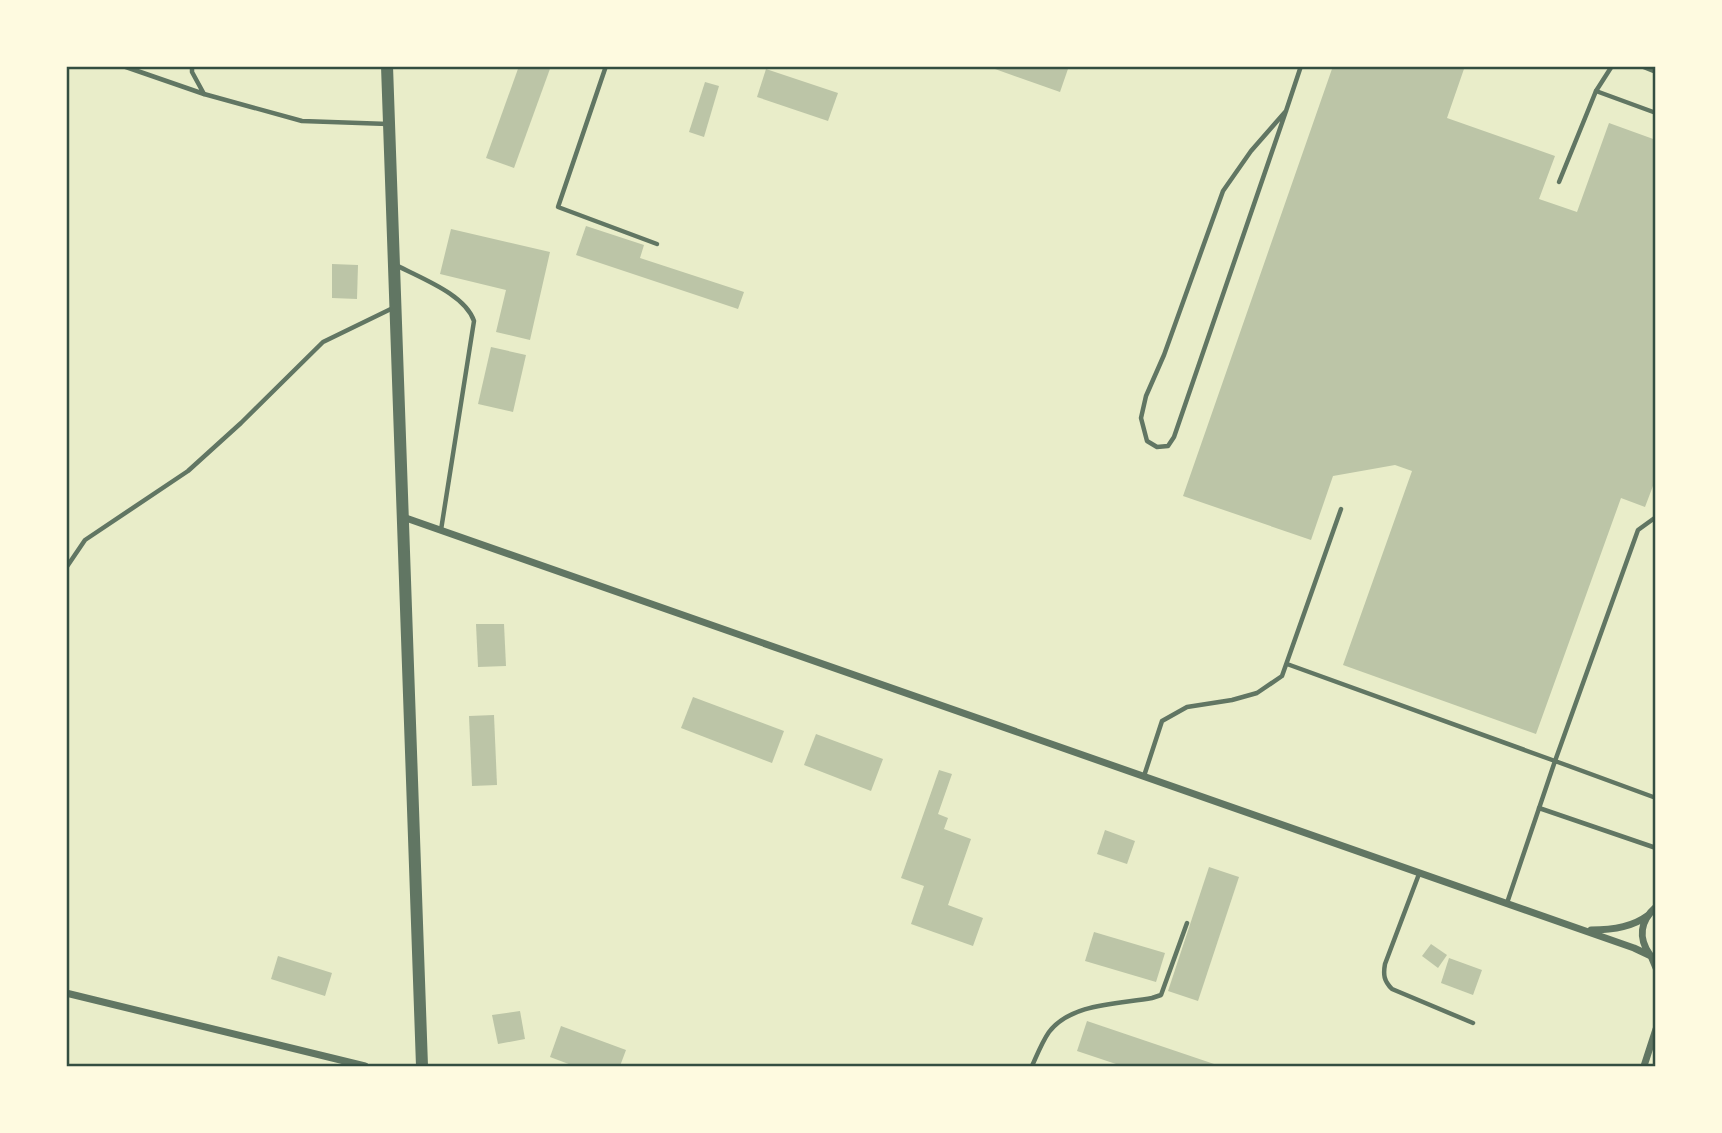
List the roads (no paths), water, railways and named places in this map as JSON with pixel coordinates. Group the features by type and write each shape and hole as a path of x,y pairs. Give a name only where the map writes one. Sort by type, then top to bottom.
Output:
{"street":[{"path":"387,66 422,1066"},
{"path":"403,517 1507,903 1653,958"},
{"path":"1583,930 1622,927 1639,922 1656,907"},
{"path":"1647,916 1642,926 1642,937 1644,947 1653,958 1656,968"},
{"path":"66,993 365,1066"},
{"path":"1644,1066 1656,1029"}],"lane":[{"path":"122,66 204,94 302,121 389,125"},
{"path":"192,66 192,72 204,94"},
{"path":"606,66 558,207 657,244"},
{"path":"1286,111 1251,151 1223,191 1164,355 1146,396 1141,418 1144,433 1147,441 1157,447 1168,446 1174,437 1286,111 1301,66"},
{"path":"1559,181 1596,91 1612,66"},
{"path":"1641,66 1656,72"},
{"path":"1596,91 1656,113"},
{"path":"394,264 459,299 471,311 474,321 441,530"},
{"path":"66,568 85,540 188,471 323,342 396,306"},
{"path":"1143,777 1162,721 1187,707 1233,700 1257,693 1282,676 1341,509"},
{"path":"1507,903 1638,530 1656,517"},
{"path":"1287,664 1656,798"},
{"path":"1539,808 1656,849"},
{"path":"1419,874 1385,964 1385,982 1392,989 1473,1023"},
{"path":"1032,1066 1049,1032 1062,1018 1081,1010 1161,995 1187,923"}]}
